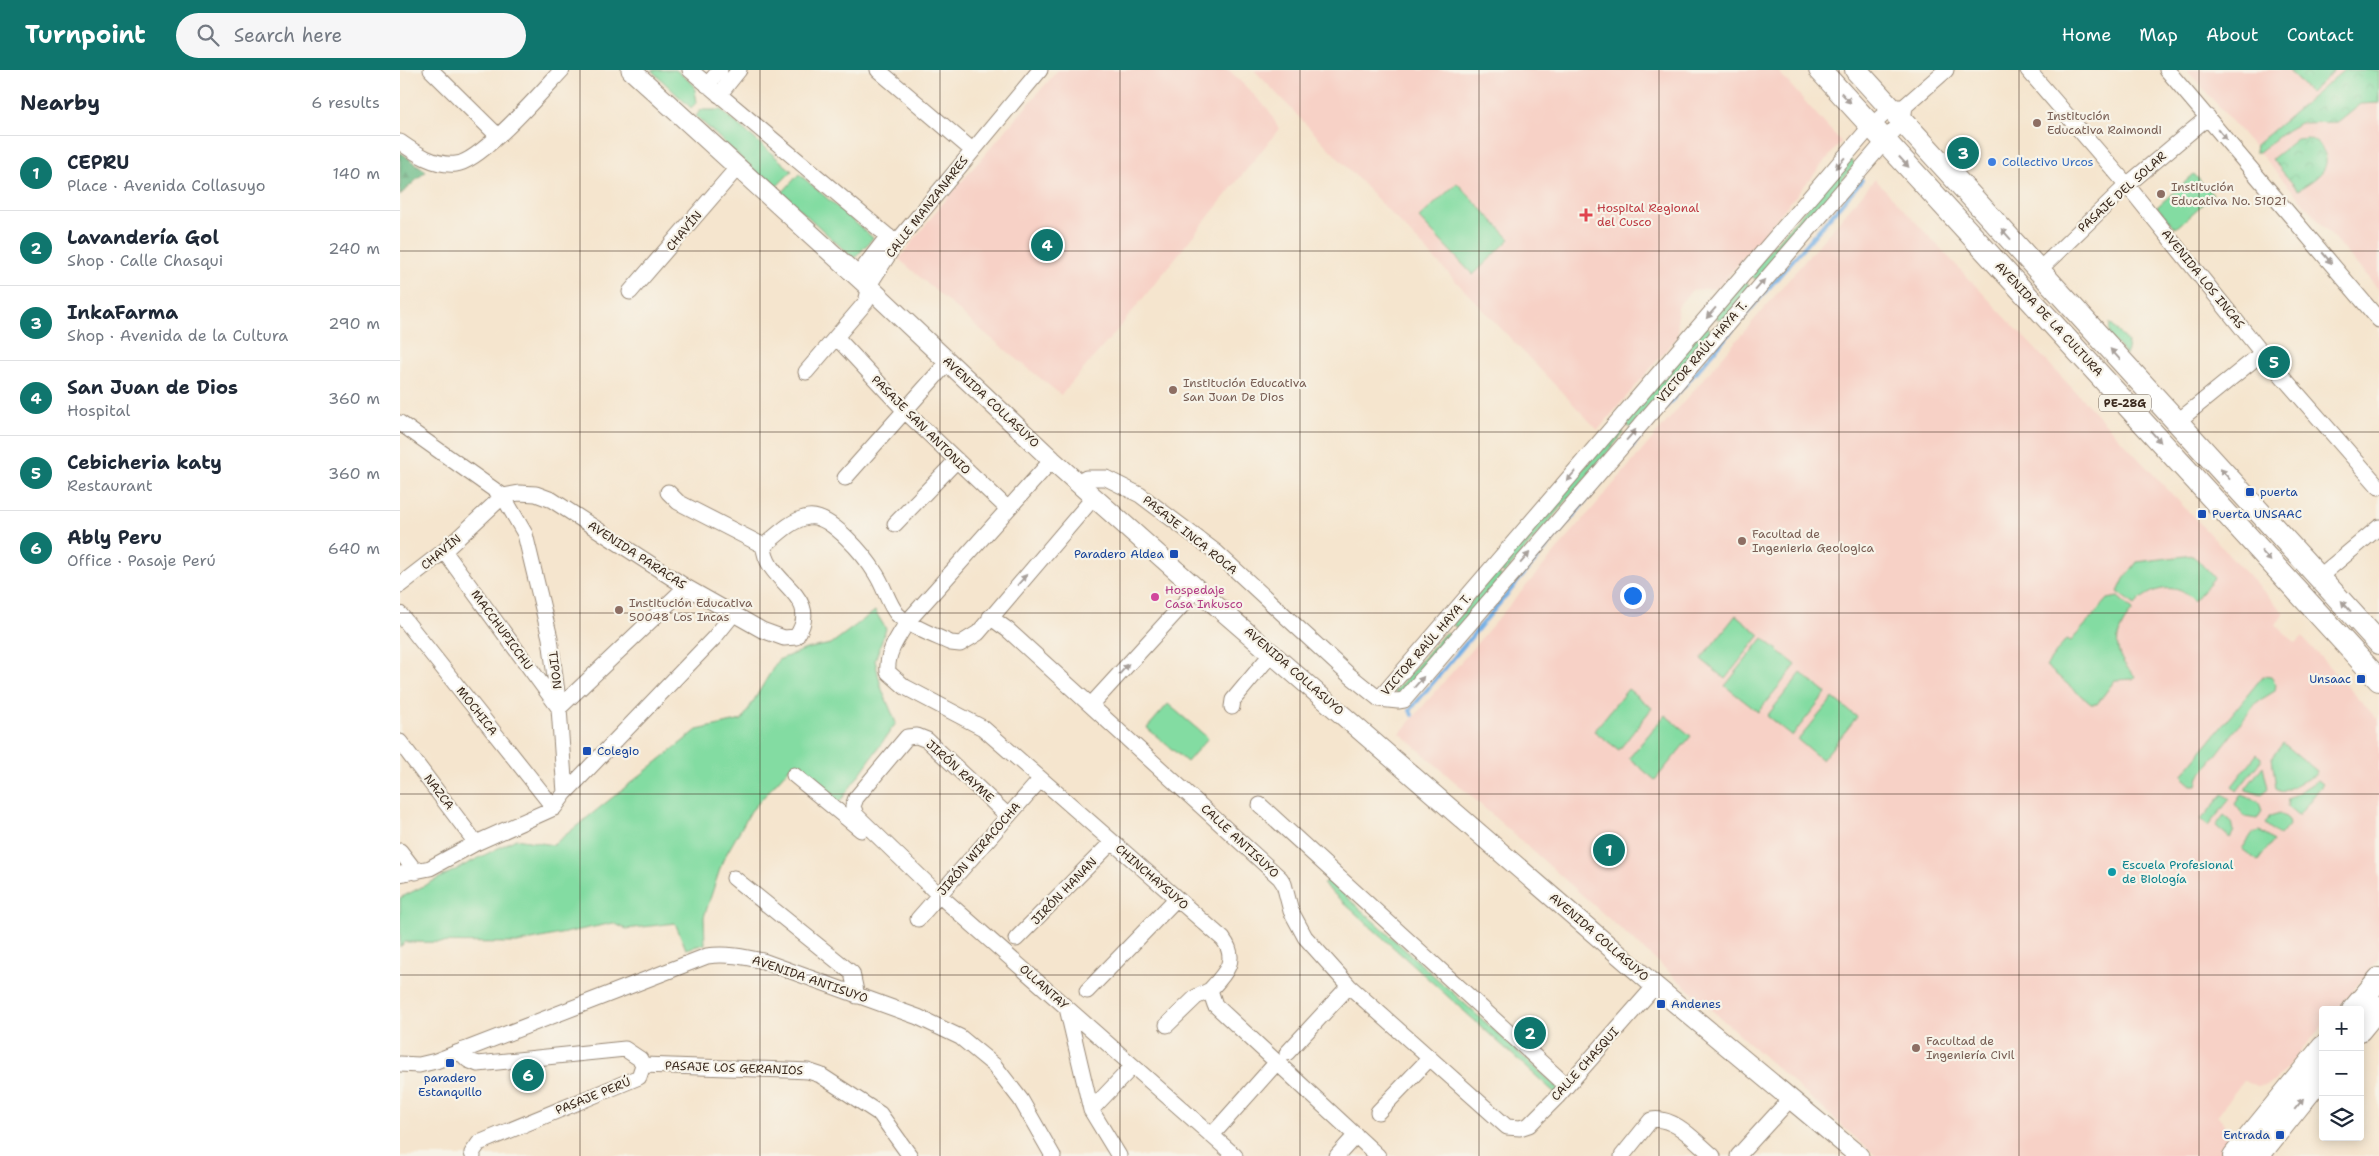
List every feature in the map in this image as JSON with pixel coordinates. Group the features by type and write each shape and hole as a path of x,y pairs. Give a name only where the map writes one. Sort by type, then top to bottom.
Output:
{"highway":[{"name":"AVENIDA DE LA CULTURA","path":"1820,70 2379,680"},
{"name":"AVENIDA DE LA CULTURA","path":"1856,70 1900,111 2039,270 2379,642"},
{"path":"2356,1006 2379,978"},
{"path":"2364,1025 2379,1007"},
{"path":"2258,1156 2271,1124 2320,1051"},
{"path":"2234,1156 2319,1079"}],"main road":[{"name":"AVENIDA COLLASUYO","path":"631,70 863,282 1052,460 1655,986 1859,1156"}],"street":[{"path":"431,70 498,136"},
{"path":"400,142 417,154 441,164 458,164 478,154 498,136 562,70"},
{"path":"690,70 892,239"},
{"path":"713,90 720,70"},
{"path":"713,90 740,70"},
{"name":"CALLE MANZANARES","path":"806,372 866,302 863,282 892,239 972,150 1040,70"},
{"path":"1878,133 1946,70"},
{"name":"AVENIDA LOS INCAS","path":"2028,70 2127,185 2262,353 2379,487"},
{"path":"2167,70 2379,320"},
{"path":"884,72 972,150"},
{"name":"PASAJE DEL SOLAR","path":"2039,270 2127,185 2208,117"},
{"name":"VICTOR RAÚL HAYA T.","path":"1379,699 1444,623 1878,133"},
{"name":"VICTOR RAÚL HAYA T.","path":"1379,699 1404,700 1878,133"},
{"name":"CHAVÍN","path":"630,292 737,168"},
{"name":"PASAJE SAN ANTONIO","path":"837,338 906,412 1008,509"},
{"path":"2177,422 2262,353"},
{"path":"844,478 906,412 948,362"},
{"name":"TIPON","path":"400,423 503,496 512,508 525,534 550,638 560,708 565,793"},
{"path":"895,524 958,460"},
{"path":"908,621 1052,460"},
{"name":"PASAJE INCA ROCA","path":"1080,483 1086,478 1106,478 1140,495 1216,552 1348,674 1379,699"},
{"path":"668,492 678,502 764,546 788,525 808,517 819,517 848,540 876,574 895,612 908,621 951,643 960,644 978,633 1094,497"},
{"name":"AVENIDA PARACAS","path":"503,496 519,493 536,494 552,500 686,586 762,630 784,638 796,637 805,622 804,611 798,597 770,567 764,555 764,546"},
{"name":"CHAVÍN","path":"400,585 444,551 503,496"},
{"path":"2319,577 2379,527"},
{"name":"MACCHUPICCHU","path":"444,551 560,708"},
{"path":"560,708 686,586"},
{"path":"1091,705 1197,588"},
{"name":"MOCHICA","path":"400,614 554,808"},
{"path":"400,874 430,868 476,844 554,808 565,793 714,638 734,614"},
{"name":"CALLE ANTISUYO","path":"990,617 1091,705 1280,878 1284,884 1291,911 1305,937 1349,986 1507,1127"},
{"name":"CHINCHAYSUYO","path":"908,621 890,652 887,664 888,672 905,687 980,726 1223,939 1230,951 1229,968 1210,990 1196,997 1167,1026"},
{"path":"1444,623 1458,636"},
{"path":"1232,707 1233,700 1273,652"},
{"name":"JIRÓN RAYME","path":"907,737 917,736 927,740 1008,816"},
{"name":"OLLANTAY","path":"907,737 856,798 853,806 856,815 939,894 1235,1156"},
{"name":"NAZCA","path":"400,742 476,844"},
{"path":"794,775 939,894"},
{"name":"JIRÓN WIRACOCHA","path":"918,919 1040,780"},
{"path":"1260,805 1567,1086"},
{"name":"JIRÓN HANAN","path":"1016,940 1112,842"},
{"path":"400,851 416,872"},
{"path":"734,878 852,973 857,996"},
{"path":"1087,991 1176,899"},
{"name":"AVENIDA ANTISUYO","path":"400,1064 419,1065 436,1061 694,960 719,954 763,961 918,1017 960,1037 994,1065 1021,1100 1054,1156"},
{"path":"1212,1135 1349,986"},
{"name":"CALLE CHASQUI","path":"1507,1127 1520,1128 1529,1124 1567,1086 1655,986"},
{"path":"1210,990 1215,1004 1282,1058 1378,1156"},
{"path":"1067,1008 1091,1110 1118,1156"},
{"name":"PASAJE PERÚ","path":"463,1050 463,1056 468,1060 485,1063 625,1049 640,1058 643,1065 639,1078 479,1143 472,1153 473,1156"},
{"path":"1378,1112 1429,1059"},
{"name":"PASAJE LOS GERANIOS","path":"643,1065 717,1066 814,1073 880,1114 910,1156"},
{"path":"1091,1110 1133,1066"},
{"path":"1738,1156 1791,1098"},
{"path":"1622,1156 1651,1120 1665,1120 1713,1156"},
{"path":"1336,1156 1356,1135"}],"shaded area":[{"path":"1058,70 1229,70 1268,109 1279,129 1119,328 1061,395 975,325 899,259 937,210"},
{"name":"Hospital Regional del Cusco","path":"1254,70 1777,70 1841,142 1718,288 1692,290 1677,307 1678,336 1598,430"},
{"path":"2187,70 2379,70 2379,290"},
{"path":"1875,179 2284,613 2276,625 2296,643 2302,637 2379,721 2379,959 2339,1006 2319,1006 2319,1030 2275,1081 2257,1086 2245,1080 2232,1095 2217,1116 2225,1124 2230,1135 2230,1143 2219,1156 1876,1156 1400,733"}],"green space":[{"path":"651,70 676,70 694,85 697,102 691,108"},
{"path":"2289,70 2335,70 2310,93"},
{"path":"2344,70 2379,70 2379,103 2361,104 2339,122 2300,123 2287,130 2259,152 2255,152 2256,145"},
{"path":"701,110 721,110 792,171 774,189 696,116"},
{"path":"2308,138 2318,144 2324,152 2326,163 2319,176 2298,190 2272,159 2297,139"},
{"path":"400,152 426,171 400,195"},
{"path":"1849,159 1855,164 1757,280 1749,274"},
{"path":"799,174 873,238 854,259 782,193"},
{"path":"2194,174 2213,195 2176,228 2157,207"},
{"path":"1457,183 1510,239 1473,275 1419,218"},
{"path":"1744,280 1751,287 1725,318 1717,319 1716,311"},
{"path":"2110,323 2128,343 2126,355 2109,336"},
{"path":"1704,326 1709,328 1711,332 1631,428 1623,422"},
{"path":"1618,428 1624,433 1504,574 1498,569"},
{"path":"2193,555 2214,578 2194,601 2180,591 2164,589 2148,594 2135,605 2118,592 2124,579 2137,562"},
{"path":"1496,572 1502,576 1458,627 1455,627 1453,624"},
{"path":"2118,597 2133,610 2122,627 2118,643 2122,659 2135,676 2133,679 2115,680 2097,704 2091,704 2046,666 2066,639 2071,641 2108,599"},
{"path":"875,611 886,629 875,660 881,687 896,723 839,803 793,764 751,811 723,860 704,917 705,944 686,949 675,923 626,929 613,923 517,943 405,942 400,947 400,898 516,839 553,845 697,730 742,720 778,660 806,649 831,644"},
{"path":"1736,615 1760,635 1725,679 1701,659"},
{"path":"1445,633 1449,634 1450,638 1400,697 1396,694 1395,691"},
{"path":"1763,638 1796,665 1758,712 1725,686"},
{"path":"1801,673 1826,693 1792,736 1767,716"},
{"path":"2263,676 2271,677 2276,684 2275,691 2257,702 2199,777 2197,785 2191,785 2184,779 2183,774"},
{"path":"1628,689 1652,708 1619,750 1594,731"},
{"path":"1833,698 1857,717 1822,760 1798,740"},
{"path":"1168,704 1208,738 1187,762 1147,728"},
{"path":"1665,715 1691,736 1655,780 1629,758"},
{"path":"2283,743 2317,771 2315,775 2282,792 2276,789 2272,757"},
{"path":"2257,754 2262,759 2237,791 2232,786"},
{"path":"2263,766 2268,788 2262,795 2246,790 2246,788"},
{"path":"2318,780 2323,784 2298,816 2287,807 2288,799"},
{"path":"2223,794 2230,799 2208,826 2201,820"},
{"path":"2241,795 2259,802 2262,811 2257,819 2245,817 2235,804"},
{"path":"2280,813 2288,819 2289,825 2280,836 2265,824 2270,816"},
{"path":"2224,815 2232,822 2234,831 2230,838 2216,826"},
{"path":"2260,831 2273,841 2258,861 2242,849 2252,834"},
{"path":"1328,880 1559,1089 1555,1093 1323,884"}],"waterway":[{"path":"1412,715 1410,710 1609,473 1862,180"}],"place":[{"name":"Institución Educativa Raimondi","path":"2037,123"},
{"name":"InkaFarma","path":"1963,153"},
{"name":"Collectivo Urcos","path":"1992,162"},
{"name":"Institución Educativa No. 51021","path":"2161,194"},
{"name":"Hospital Regional del Cusco","path":"1586,215"},
{"name":"San Juan de Dios","path":"1047,245"},
{"name":"Cebicheria katy","path":"2274,362"},
{"name":"Institución Educativa San Juan De Dios","path":"1173,390"},
{"name":"puerta","path":"2250,492"},
{"name":"Puerta UNSAAC","path":"2202,514"},
{"name":"Facultad de Ingenieria Geologica","path":"1742,541"},
{"name":"Paradero Aldea","path":"1174,554"},
{"name":"Hospedaje Casa Inkusco","path":"1155,597"},
{"name":"Institución Educativa 50048 Los Incas","path":"619,610"},
{"name":"Unsaac","path":"2361,679"},
{"name":"Colegio","path":"587,751"},
{"name":"CEPRU","path":"1609,850"},
{"name":"Escuela Profesional de Biología","path":"2112,872"},
{"name":"Andenes","path":"1661,1004"},
{"name":"Lavandería Gol","path":"1530,1033"},
{"name":"Facultad de Ingeniería Civil","path":"1916,1048"},
{"name":"paradero Estanquillo","path":"450,1063"},
{"name":"Ably Peru","path":"528,1075"},
{"name":"Entrada","path":"2280,1135"}]}
